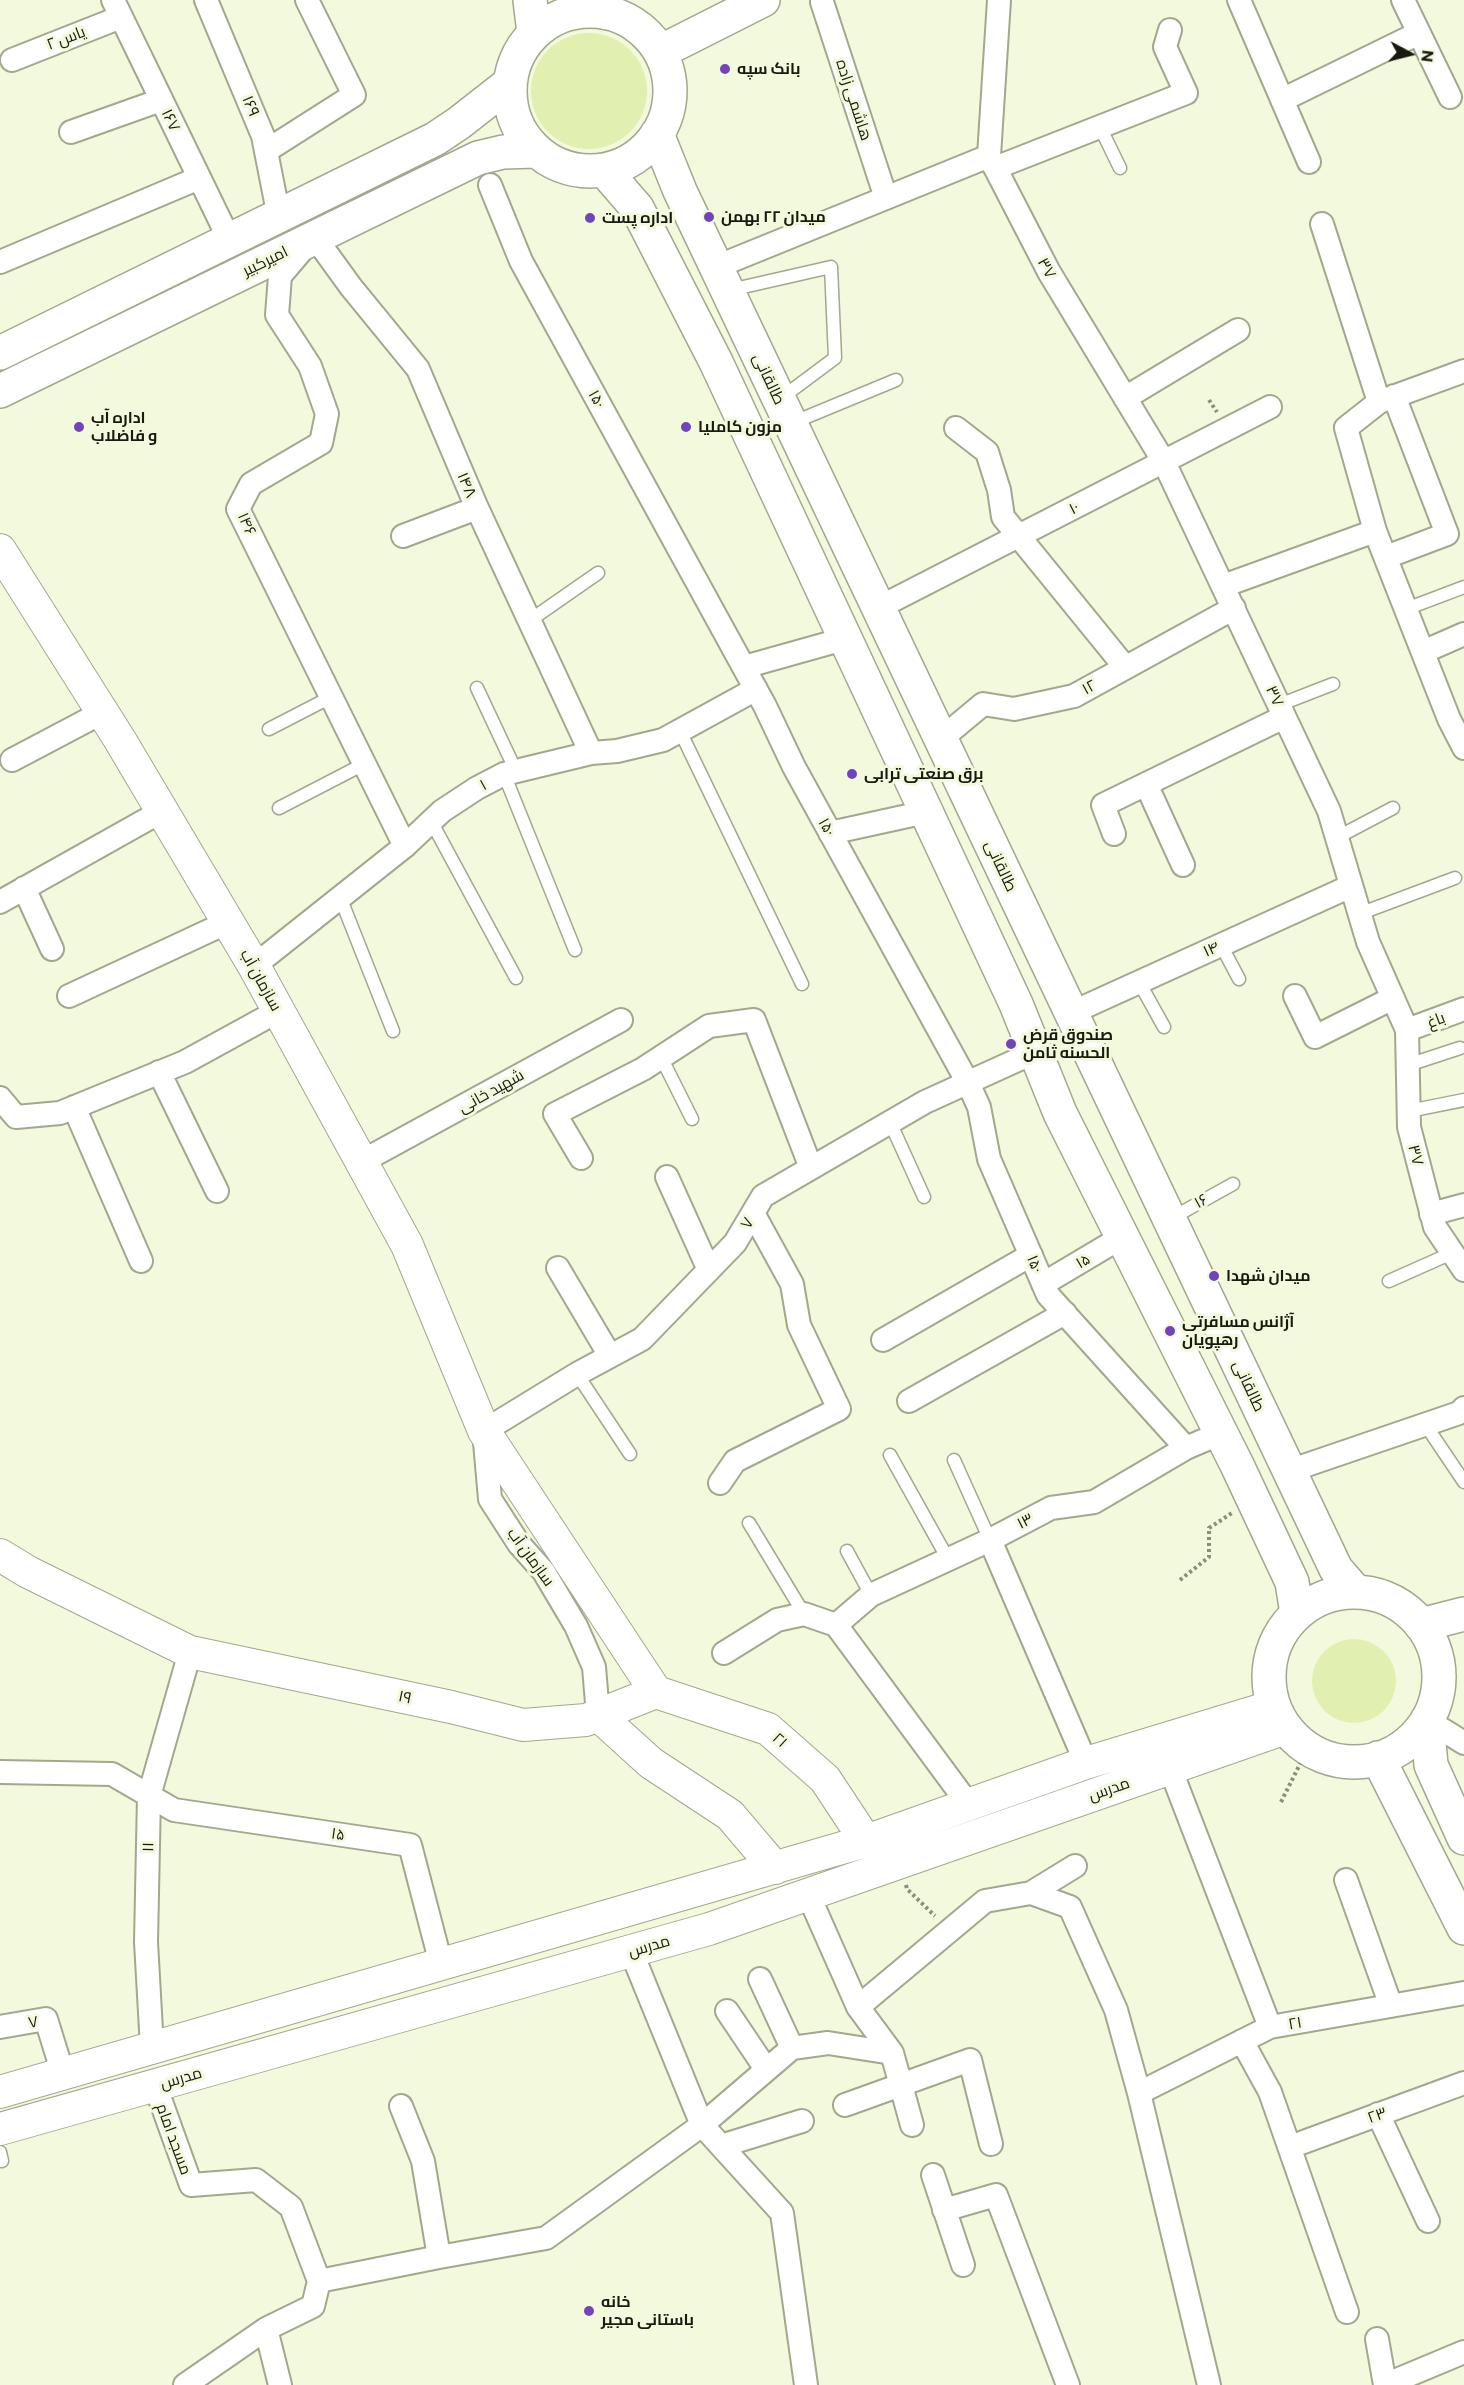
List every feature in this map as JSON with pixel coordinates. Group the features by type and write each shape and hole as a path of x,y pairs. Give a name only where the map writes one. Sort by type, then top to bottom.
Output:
{"main road":[{"path":"530,0 534,33"},
{"path":"660,52 763,0"},
{"path":"594,6 622,17 644,32 660,52 668,72 670,94 667,115 657,135 643,152 625,164 604,170 580,171 556,164 536,151 520,131 512,108 510,83 518,56 534,33 553,20 594,6"},
{"name":"امیرکبیر","path":"0,353 435,139 510,83"},
{"path":"459,123 484,172"},
{"name":"طالقانی","path":"657,135 680,191 1336,1569 1356,1592"},
{"name":"امیرکبیر","path":"0,391 314,236 484,172 504,152 536,151"},
{"path":"604,170 637,208 716,362 1016,1004 1060,1113 1221,1433 1292,1582 1297,1614"},
{"path":"637,208 646,193 660,185 680,191"},
{"name":"سازمان آب","path":"0,550 103,712 254,966 407,1245 484,1431 656,1692"},
{"name":"۱۹","path":"0,1555 28,1572 190,1652 451,1707 523,1725 586,1720 656,1692"},
{"path":"1384,1771 1398,1750 1414,1737 1427,1720 1451,1663 1433,1647 1421,1625 1403,1608 1381,1596 1356,1592 1334,1594 1314,1602 1297,1614 1281,1633 1272,1656 1269,1681 1289,1727 1330,1759 1354,1762 1384,1771 1431,1765"},
{"path":"1421,1625 1464,1614"},
{"name":"۲۱","path":"656,1692 768,1729 825,1779 866,1841"},
{"path":"598,1715 651,1763 730,1815 775,1868"},
{"path":"1427,1720 1431,1765 1464,1838"},
{"name":"مدرس","path":"0,2092 866,1841 1086,1764 1289,1727"},
{"name":"مدرس","path":"0,2129 709,1929 1289,1727"},
{"path":"1384,1771 1464,1928"},
{"path":"272,2013 287,2048"}],"street":[{"name":"۱۶۹","path":"206,0 263,136 279,217"},
{"path":"266,151 354,95 307,0"},
{"path":"992,162 999,0"},
{"path":"1239,0 1309,162"},
{"path":"1403,0 1450,98"},
{"name":"هاشمی زاده","path":"822,2 886,198"},
{"name":"یاس ۲","path":"12,60 117,8"},
{"name":"۱۶۷","path":"117,8 230,241"},
{"path":"722,279 886,198 1100,127 1186,93 1165,47 1170,30"},
{"path":"1282,100 1419,33"},
{"path":"71,132 161,100"},
{"name":"۳۷","path":"992,162 1049,273 1164,462 1329,811 1368,942 1407,1030 1409,1127 1435,1227 1458,1261"},
{"name":"۱۵۰","path":"484,172 521,261 756,689 794,766 968,1083 979,1107 989,1159 1048,1295 1186,1448"},
{"path":"0,262 199,178"},
{"path":"1322,225 1387,399 1447,534 1386,557"},
{"name":"۱۴۸","path":"314,236 351,287 418,369 477,508 591,753"},
{"name":"۱۴۶","path":"314,236 280,276 278,315 310,366 327,414 321,443 251,484 238,509 405,846"},
{"path":"1125,398 1238,330"},
{"path":"1464,371 1387,399 1346,428 1376,531 1449,719 1464,748"},
{"name":"۱۰","path":"878,608 1269,407"},
{"path":"956,428 987,452 999,490 1003,517 1125,668"},
{"path":"403,536 477,508"},
{"path":"1223,586 1376,531"},
{"name":"۱۲","path":"941,739 983,704 1014,709 1074,696 1234,608"},
{"path":"1423,652 1464,634"},
{"path":"744,668 844,639"},
{"name":"۱","path":"254,966 405,846 431,821 477,788 510,773 591,753 617,751 663,740 756,689"},
{"path":"1114,834 1103,805 1282,711"},
{"path":"12,760 103,712"},
{"path":"1146,784 1183,865"},
{"path":"0,902 162,811"},
{"path":"830,832 926,812"},
{"name":"۱۴","path":"1071,1013 1351,886"},
{"path":"24,888 52,949"},
{"path":"69,996 228,922"},
{"path":"1295,996 1315,1037 1393,998"},
{"name":"باغ","path":"1407,1030 1464,1009"},
{"path":"0,1098 16,1117 60,1113 184,1062 278,1011"},
{"name":"شهید خانی","path":"361,1162 621,1020"},
{"path":"581,1158 555,1114 643,1069 709,1026 754,1020 811,1168"},
{"name":"۷","path":"484,1431 577,1374 642,1339 735,1243 763,1196 925,1102 1035,1052"},
{"path":"159,1072 217,1191"},
{"path":"74,1107 141,1260"},
{"path":"667,1177 709,1270"},
{"path":"1431,1214 1464,1205"},
{"path":"720,1483 735,1461 839,1408 799,1325 792,1284 753,1213"},
{"name":"۱۵","path":"1043,1284 1122,1238"},
{"path":"883,1340 1031,1255"},
{"path":"558,1268 610,1356"},
{"path":"909,1401 1065,1313"},
{"path":"1289,1471 1459,1413 1464,1408"},
{"name":"سازمان آب","path":"484,1431 490,1499 519,1544 544,1572 576,1626 594,1667 598,1715"},
{"name":"۱۳","path":"836,1625 871,1595 990,1540 1051,1508 1094,1502 1186,1448 1221,1433"},
{"path":"990,1540 1086,1764"},
{"path":"723,1653 777,1620 804,1614 836,1625 969,1805"},
{"name":"۱۱","path":"152,2048 146,1942 149,1796 190,1652"},
{"path":"1427,1720 1464,1743"},
{"path":"1170,1768 1270,2027"},
{"path":"0,1772 112,1774 149,1796"},
{"name":"۱۵","path":"149,1796 174,1810 410,1845 441,1964"},
{"path":"858,2007 985,1901 1031,1893 1075,1866"},
{"path":"1346,1880 1391,2006"},
{"path":"808,1893 858,2007 892,2053 912,2125"},
{"path":"1031,1893 1070,1907 1116,2010 1139,2093 1209,2385"},
{"path":"631,1951 702,2125 782,2213 806,2385"},
{"path":"760,1979 792,2048"},
{"name":"۲۱","path":"1139,2093 1270,2027 1464,1993"},
{"path":"727,2011 766,2069"},
{"name":"۷","path":"0,2027 46,2019 63,2074"},
{"path":"1242,2041 1270,2092 1347,2312"},
{"path":"185,2385 266,2329 313,2306 319,2281 546,2238 702,2125 792,2048 828,2043 892,2053"},
{"path":"844,2105 970,2060 991,2144"},
{"name":"۲۳","path":"1290,2147 1464,2083"},
{"name":"مسجد امام","path":"155,2085 191,2185 256,2180 291,2207 319,2281"},
{"path":"401,2106 423,2161 439,2257"},
{"path":"1378,2115 1428,2221"},
{"path":"721,2146 802,2121"},
{"path":"933,2175 963,2265"},
{"path":"944,2210 996,2195 1062,2383"},
{"path":"266,2329 280,2385"},
{"path":"1377,2339 1385,2385 1464,2352"}],"lane":[{"path":"1100,127 1120,168"},
{"path":"722,279 831,267 835,358 785,412"},
{"path":"785,412 896,380"},
{"path":"529,621 598,573"},
{"path":"1406,609 1464,587"},
{"path":"1282,711 1333,684"},
{"path":"477,688 575,950"},
{"path":"269,729 332,697"},
{"path":"680,731 802,984"},
{"path":"279,808 364,764"},
{"path":"1336,838 1393,808"},
{"path":"431,821 516,978"},
{"path":"1359,914 1455,878"},
{"path":"340,897 393,1031"},
{"path":"1221,945 1239,979"},
{"path":"1139,982 1164,1027"},
{"path":"1408,1065 1460,1048"},
{"path":"661,1057 692,1119"},
{"path":"1409,1111 1464,1100"},
{"path":"890,1122 924,1197"},
{"name":"۱۶","path":"1169,1219 1233,1184"},
{"path":"1389,1281 1458,1261"},
{"path":"577,1374 630,1454"},
{"path":"1425,1424 1464,1482"},
{"path":"890,1455 948,1559"},
{"path":"954,1460 990,1540"},
{"path":"749,1523 804,1614"},
{"path":"847,1551 871,1595"}],"path":[{"path":"1180,1580 1209,1557 1209,1528 1253,1500"},
{"path":"1281,1802 1289,1727"},
{"path":"897,1862 907,1889 950,1931"}],"green space":[{"path":"589,33 611,37 630,50 643,69 647,91 643,113 630,132 611,145 589,149 567,145 548,132 535,113 531,91 535,69 548,50 567,37"},
{"path":"1354,1639 1370,1642 1384,1651 1393,1665 1396,1681 1393,1697 1384,1711 1370,1720 1354,1723 1338,1720 1324,1711 1315,1697 1312,1681 1315,1665 1324,1651 1338,1642"}],"place":[{"name":"بانک سپه","path":"725,69"},
{"name":"میدان ۲۲ بهمن","path":"709,217"},
{"name":"اداره پست","path":"590,218"},
{"name":"اداره آب و فاضلاب","path":"79,427"},
{"name":"مزون کاملیا","path":"686,427"},
{"name":"برق صنعتی ترابی","path":"852,774"},
{"name":"صندوق قرض الحسنه ثامن","path":"1011,1044"},
{"name":"میدان شهدا","path":"1214,1276"},
{"name":"آژانس مسافرتی رهپویان","path":"1170,1331"},
{"name":"خانه باستانی مجیر","path":"589,2311"}]}
